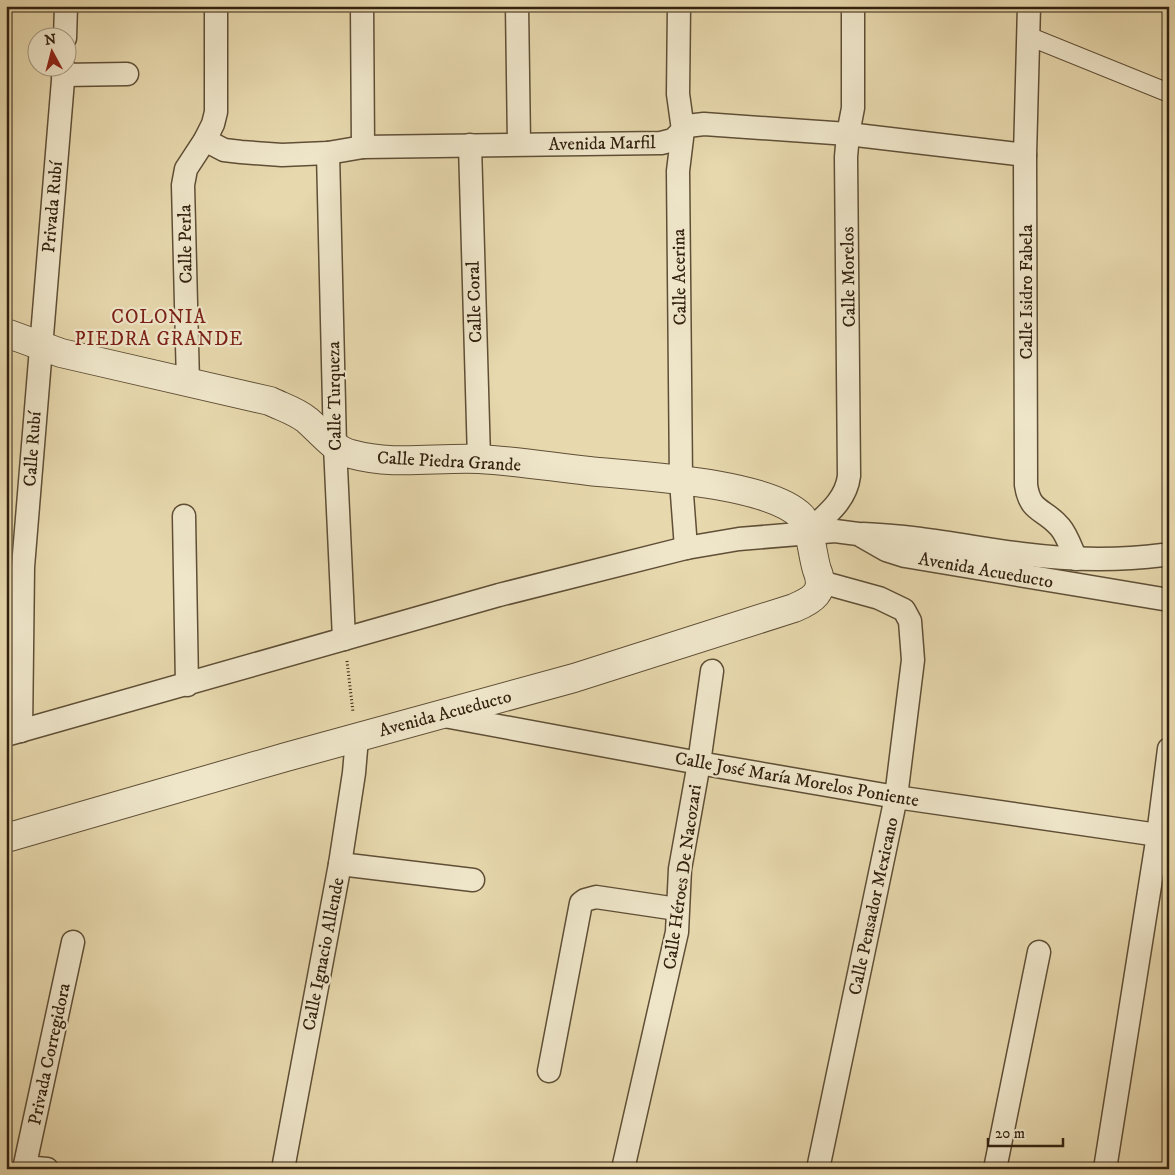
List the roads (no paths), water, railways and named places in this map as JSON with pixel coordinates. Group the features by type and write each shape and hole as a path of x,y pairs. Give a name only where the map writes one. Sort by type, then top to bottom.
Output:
{"street":[{"path":"65,28 66,6"},
{"name":"Calle Perla","path":"188,383 184,185 186,169 205,140 213,124 216,112 216,6"},
{"path":"362,6 363,147"},
{"path":"517,6 519,144"},
{"name":"Calle Acerina","path":"679,6 678,94 683,130 678,171 681,481 686,548"},
{"name":"Calle Morelos","path":"808,532 837,504 845,493 850,476 846,157 853,108 852,6"},
{"name":"Calle Isidro Fabela","path":"1029,6 1025,155 1026,485 1028,496 1035,507 1058,525 1076,559"},
{"path":"1028,36 1169,93"},
{"path":"78,72 127,74"},
{"name":"Privada Rubí","path":"40,347 63,78"},
{"name":"Avenida Marfil","path":"205,140 224,150 282,155 328,153 363,147 661,143 673,140 687,126 704,124 848,134 1025,155"},
{"name":"Calle Coral","path":"470,145 479,459"},
{"name":"Calle Turqueza","path":"328,153 335,446 344,639"},
{"name":"Calle Piedra Grande","path":"6,333 40,347 61,353 270,401 294,412 306,420 335,446 352,455 410,462 479,459 723,486 768,497 788,506 802,516 808,532"},
{"name":"Calle Rubí","path":"14,733 23,567 40,347"},
{"path":"184,516 187,685"},
{"name":"Avenida Acueducto","path":"14,733 499,595 686,548 739,539 808,532 836,531 858,534 886,550 904,556 1169,600"},
{"path":"808,532 812,554 821,582"},
{"path":"858,534 888,535 1024,554 1076,559 1128,559 1163,555"},
{"name":"Avenida Acueducto","path":"6,838 574,678 794,608 806,603 814,596 819,591 821,582"},
{"name":"Calle Pensador Mexicano","path":"818,1169 896,797 913,660 910,621 904,610 893,604 821,582"},
{"name":"Calle Héroes De Nacozari","path":"623,1169 677,932 680,870 699,763 712,671"},
{"name":"Calle José María Morelos Poniente","path":"438,715 896,797 1158,835"},
{"name":"Calle Ignacio Allende","path":"283,1169 340,864 354,773 357,738"},
{"path":"1106,1169 1158,835 1169,749"},
{"path":"340,864 473,880"},
{"path":"549,1071 581,903 584,900 596,897 677,909"},
{"name":"Privada Corregidora","path":"24,1168 73,942"},
{"path":"995,1169 1039,952"},
{"path":"24,1168 47,1169"}],"district":[{"name":"COLONIA PIEDRA GRANDE","path":"159,327"}]}
